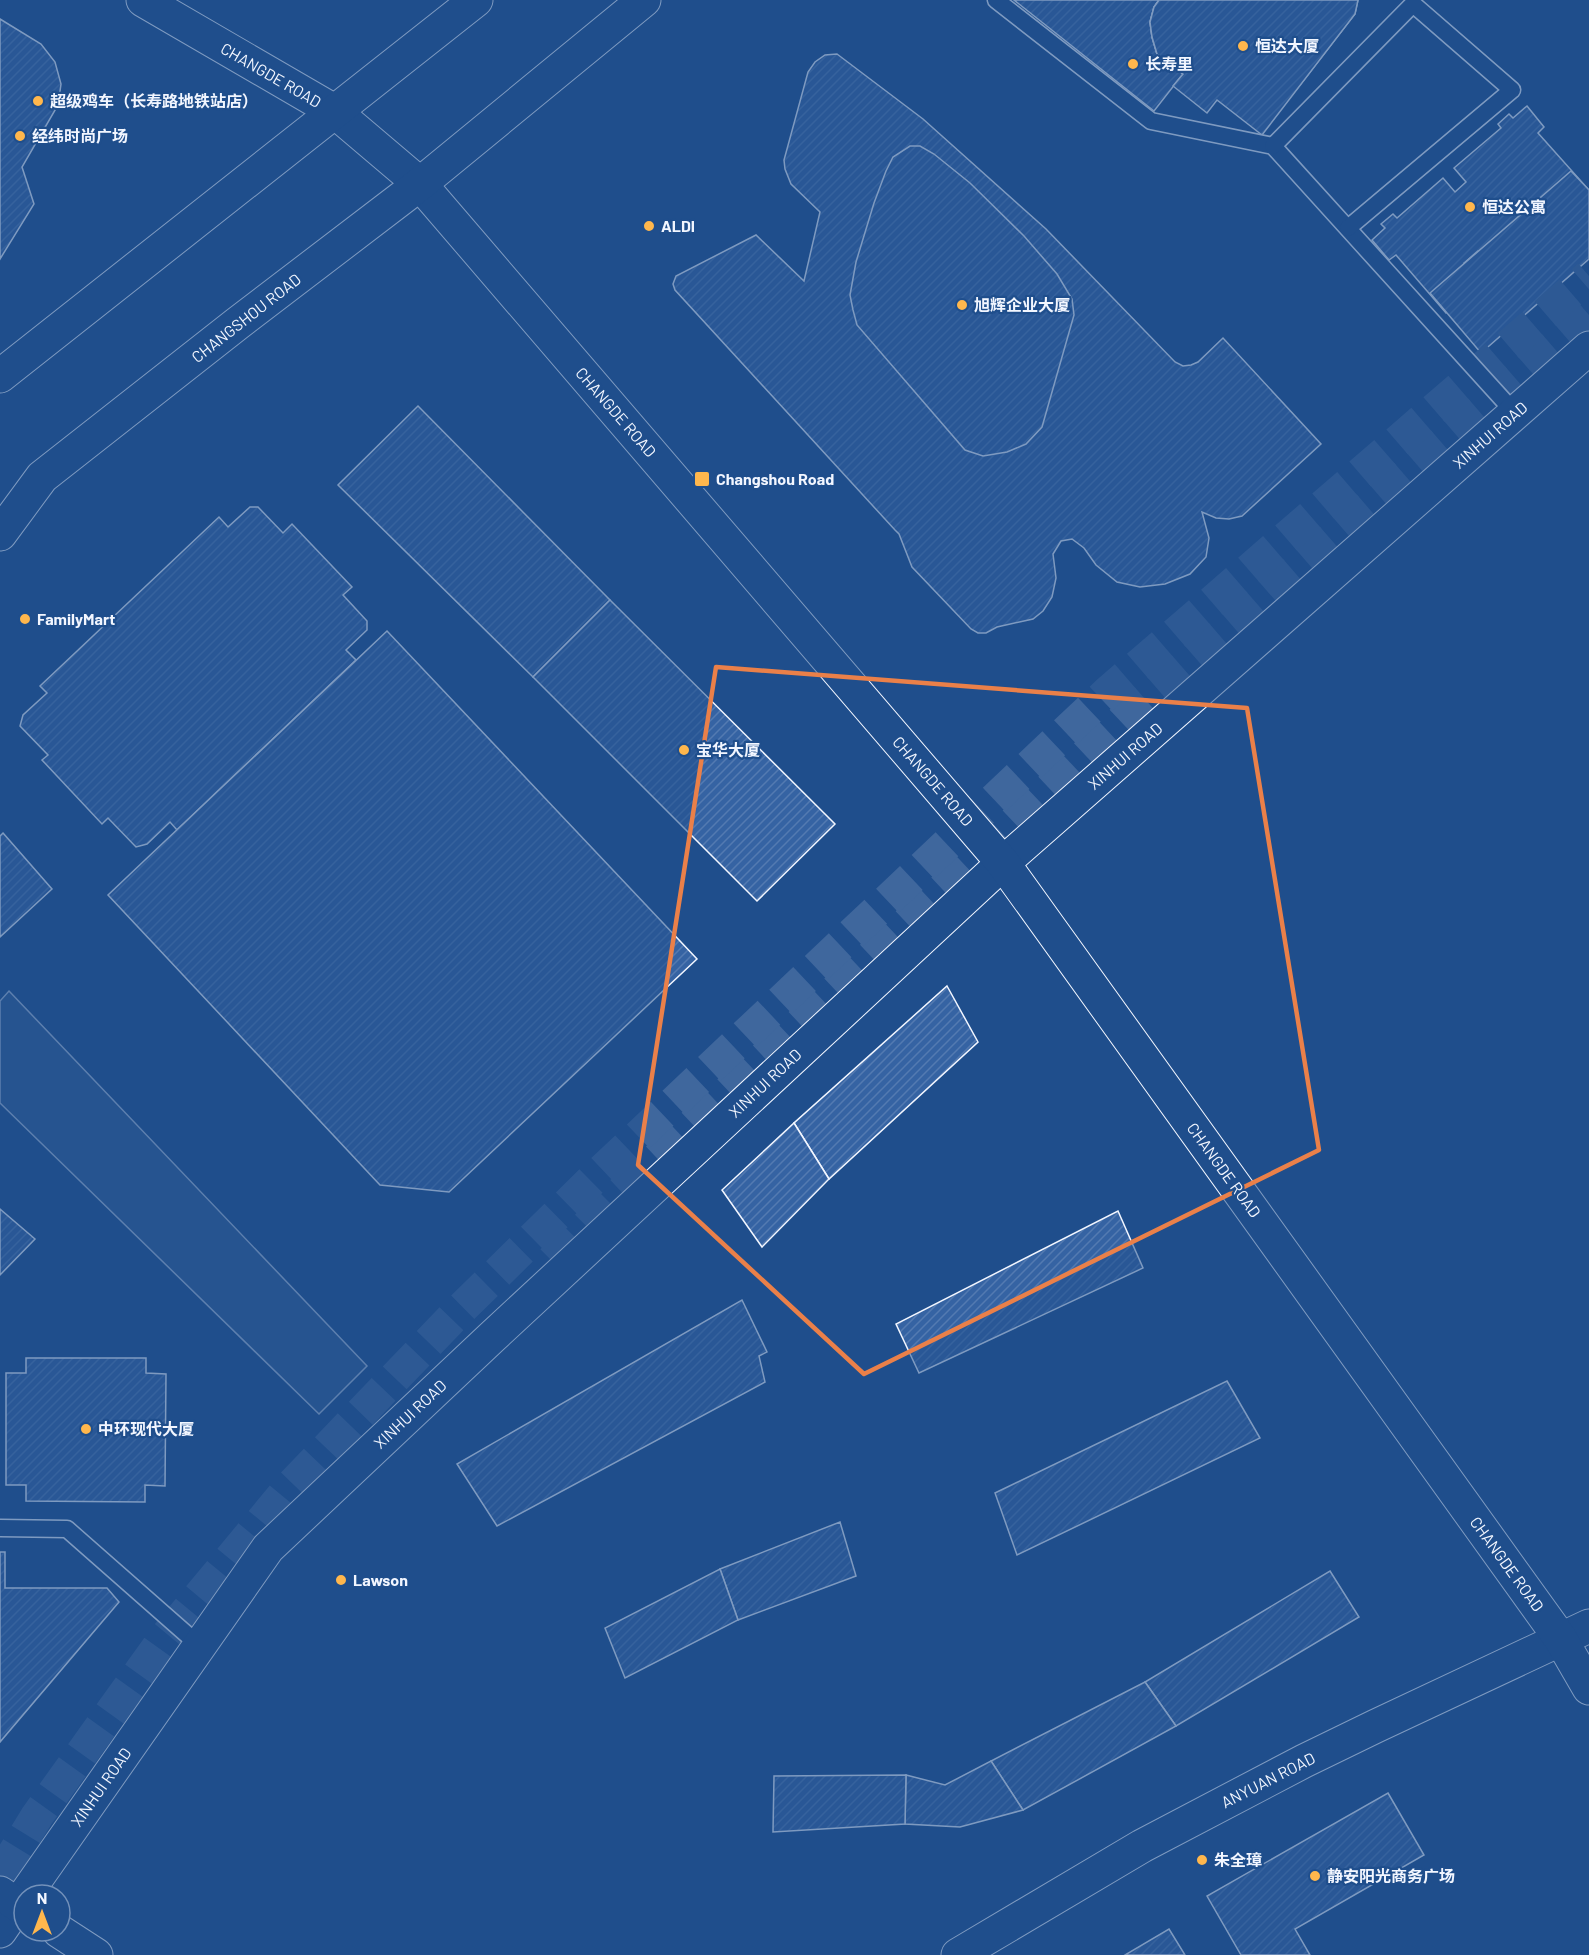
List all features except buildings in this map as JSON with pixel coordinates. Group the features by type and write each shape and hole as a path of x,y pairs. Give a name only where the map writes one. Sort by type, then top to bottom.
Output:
{"main road":[{"name":"CHANGDE ROAD","path":"143,0 334,111 420,184 1003,863 1575,1632 1589,1688"},
{"path":"0,376 476,0"},
{"name":"CHANGSHOU ROAD","path":"0,534 42,477 420,184 644,0"},
{"name":"XINHUI ROAD","path":"30,1883 268,1548 1003,863 1589,348"},
{"name":"ANYUAN ROAD","path":"958,1955 1142,1846 1376,1726 1575,1632"},
{"name":"XINHUI ROAD","path":"0,1931 12,1910"},
{"path":"72,1939 96,1955"}],"lane":[{"path":"996,0 1151,121 1273,146 1515,413"},
{"path":"1273,146 1413,4 1512,90 1348,228"},
{"path":"0,1528 67,1529 200,1646"}],"highlighted area":[{"path":"716,667 1247,708 1319,1150 864,1374 638,1165"}],"shaded area":[{"path":"9,991 367,1366 319,1414 0,1103 0,1001"}],"tunnel":[{"path":"0,1876 37,1816 163,1640 290,1487 456,1314 591,1181 1108,692 1589,276"},
{"path":"552,1261 611,1202 1128,715 1589,315"}],"place":[{"name":"恒达大厦","path":"1243,46"},
{"name":"长寿里","path":"1133,64"},
{"name":"超级鸡车（长寿路地铁站店）","path":"38,101"},
{"name":"经纬时尚广场","path":"20,136"},
{"name":"恒达公寓","path":"1470,207"},
{"name":"ALDI","path":"649,226"},
{"name":"旭辉企业大厦","path":"962,305"},
{"name":"Changshou Road","path":"702,479"},
{"name":"FamilyMart","path":"25,619"},
{"name":"宝华大厦","path":"684,750"},
{"name":"中环现代大厦","path":"86,1429"},
{"name":"Lawson","path":"341,1580"},
{"name":"朱全璋","path":"1202,1860"},
{"name":"静安阳光商务广场","path":"1315,1876"}]}
